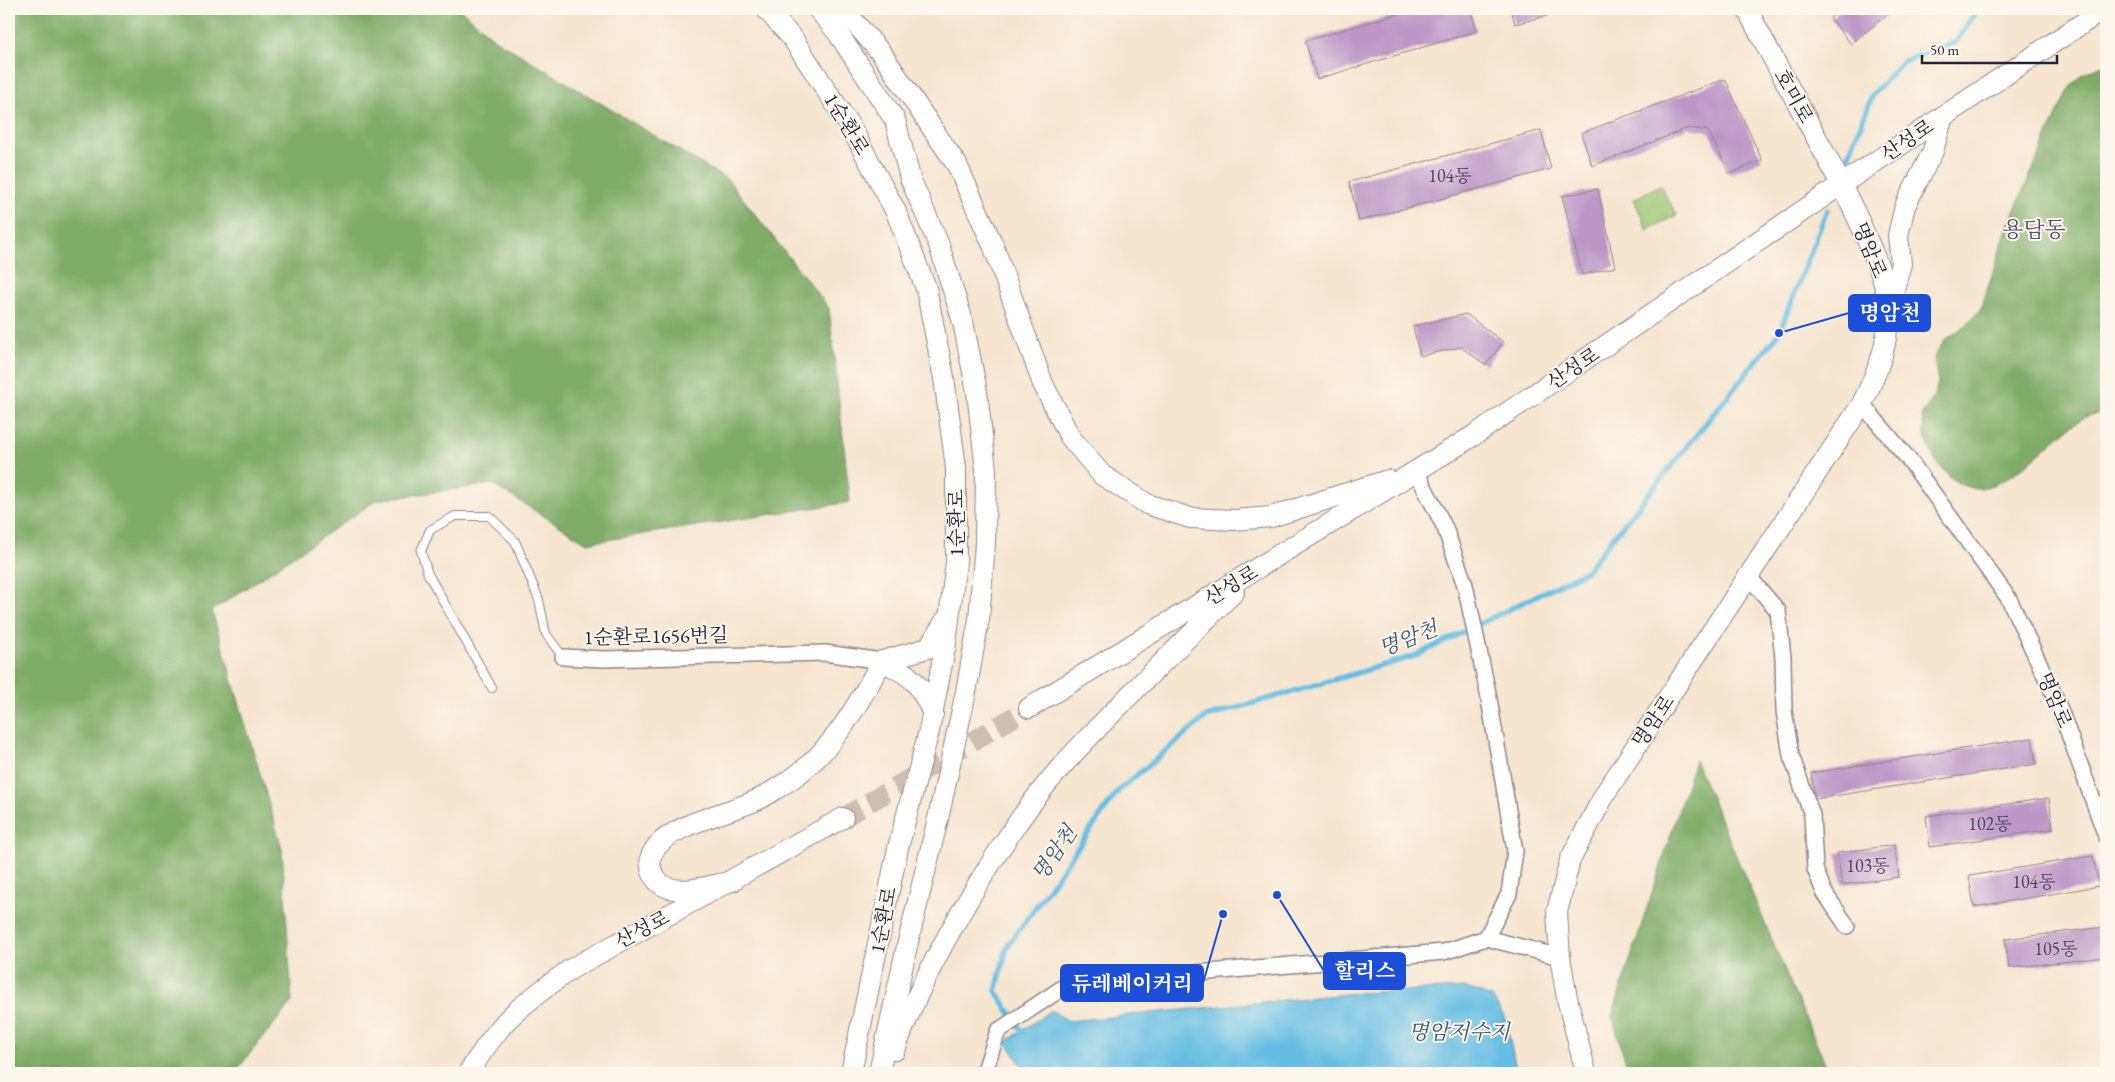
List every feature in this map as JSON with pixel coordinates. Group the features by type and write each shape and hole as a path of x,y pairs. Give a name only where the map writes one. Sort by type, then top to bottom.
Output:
{"main road":[{"name":"1순환로","path":"766,9 793,39 853,132 896,212 926,288 944,378 956,468 956,562 932,714 898,848 851,1073"},
{"name":"1순환로","path":"818,9 838,33 895,120 910,178 939,245 963,322 977,392 986,470 979,619 966,692 879,1073"},
{"path":"844,9 882,54 957,165 993,245 1043,384 1070,437 1102,475 1147,504 1190,518 1234,520 1271,517 1416,471"},
{"name":"호미로","path":"1747,9 1842,184"},
{"name":"산성로","path":"1029,708 1473,436 1842,184 2104,9"},
{"path":"1888,309 1901,264 1898,235 1905,206 1933,151 1943,116"},
{"name":"명암로","path":"1586,1073 1567,998 1560,957 1557,912 1570,860 1606,792 1862,404 1881,364 1887,336 1888,309 1884,283 1874,255 1842,184"},
{"path":"888,1073 904,1026 940,949 1007,836 1060,768 1107,718 1256,570"},
{"path":"733,881 678,891 665,887 655,878 650,867 653,852 666,838 686,826 758,800 794,777 826,748 850,718 882,661 928,648 949,615"},
{"path":"882,661 908,674 923,692 932,714"},
{"name":"산성로","path":"468,1073 503,1025 534,995 571,969 733,881 842,818"}],"street":[{"name":"명암로","path":"1862,404 1910,461 2009,599 2057,701 2106,836"},
{"path":"1416,471 1445,528 1465,585 1488,693 1515,851 1509,894 1486,938"},
{"path":"1749,576 1778,611 1784,658 1784,711 1792,755 1812,815 1815,868 1824,892 1847,926"},
{"name":"1순환로1656번길","path":"563,657 603,659 825,653 882,661"},
{"path":"984,1073 998,1031 1068,984 1444,952 1486,938 1560,957"}],"lane":[{"name":"1순환로1656번길","path":"492,688 428,574 421,551 430,530 455,516 489,516 515,541 539,600 546,634 563,657"}],"green space":[{"path":"9,9 460,9 496,40 728,180 829,308 850,502 587,543 492,484 377,500 212,611 282,848 292,1002 234,1073 9,1073"},
{"path":"2102,65 2106,68 2106,412 2084,418 2069,428 2019,470 2001,481 1983,487 1966,486 1949,476 1942,469 1929,448 1924,432 1922,414 1934,397 1938,383 1934,357 1944,341 1963,327 1981,309 2008,225 2068,90 2081,75"},
{"path":"1660,185 1677,215 1647,230 1634,199"},
{"path":"1695,760 1829,1073 1629,1073 1612,1016"}],"water":[{"name":"명암저수지","path":"1467,988 1492,997 1505,1018 1517,1073 1027,1073 1006,1042 1051,1010 1069,1021 1356,993"}],"building":[{"path":"1414,9 1470,9 1477,31 1317,79 1305,41"},
{"path":"1511,9 1573,9 1515,24"},
{"path":"1842,9 1894,9 1851,44 1830,18"},
{"path":"1725,79 1762,160 1730,174 1708,131 1688,128 1592,166 1581,133"},
{"path":"1541,130 1551,169 1359,221 1349,182"},
{"path":"1598,189 1615,267 1582,275 1562,196"},
{"path":"1466,314 1503,342 1486,365 1461,347 1420,356 1413,326"},
{"path":"2032,738 2036,764 1815,799 1811,773"},
{"path":"2049,798 2053,829 1930,847 1926,816"},
{"path":"1894,845 1899,877 1842,885 1837,853"},
{"path":"2093,856 2099,886 1974,907 1969,876"},
{"path":"2106,927 2106,957 2009,968 2005,939"}],"waterway":[{"name":"명암천","path":"1845,164 1873,94 1902,62 1956,42 1978,9"},
{"name":"명암천","path":"1025,1036 996,991 1007,947 1119,790 1206,717 1415,656 1586,571 1779,333 1827,210"}],"tunnel":[{"path":"843,818 1029,708"}],"place":[{"name":"명암천","path":"1779,333"},
{"name":"할리스","path":"1277,895"},
{"name":"듀레베이커리","path":"1223,914"}],"district":[{"name":"용담동","path":"2034,229"}]}
